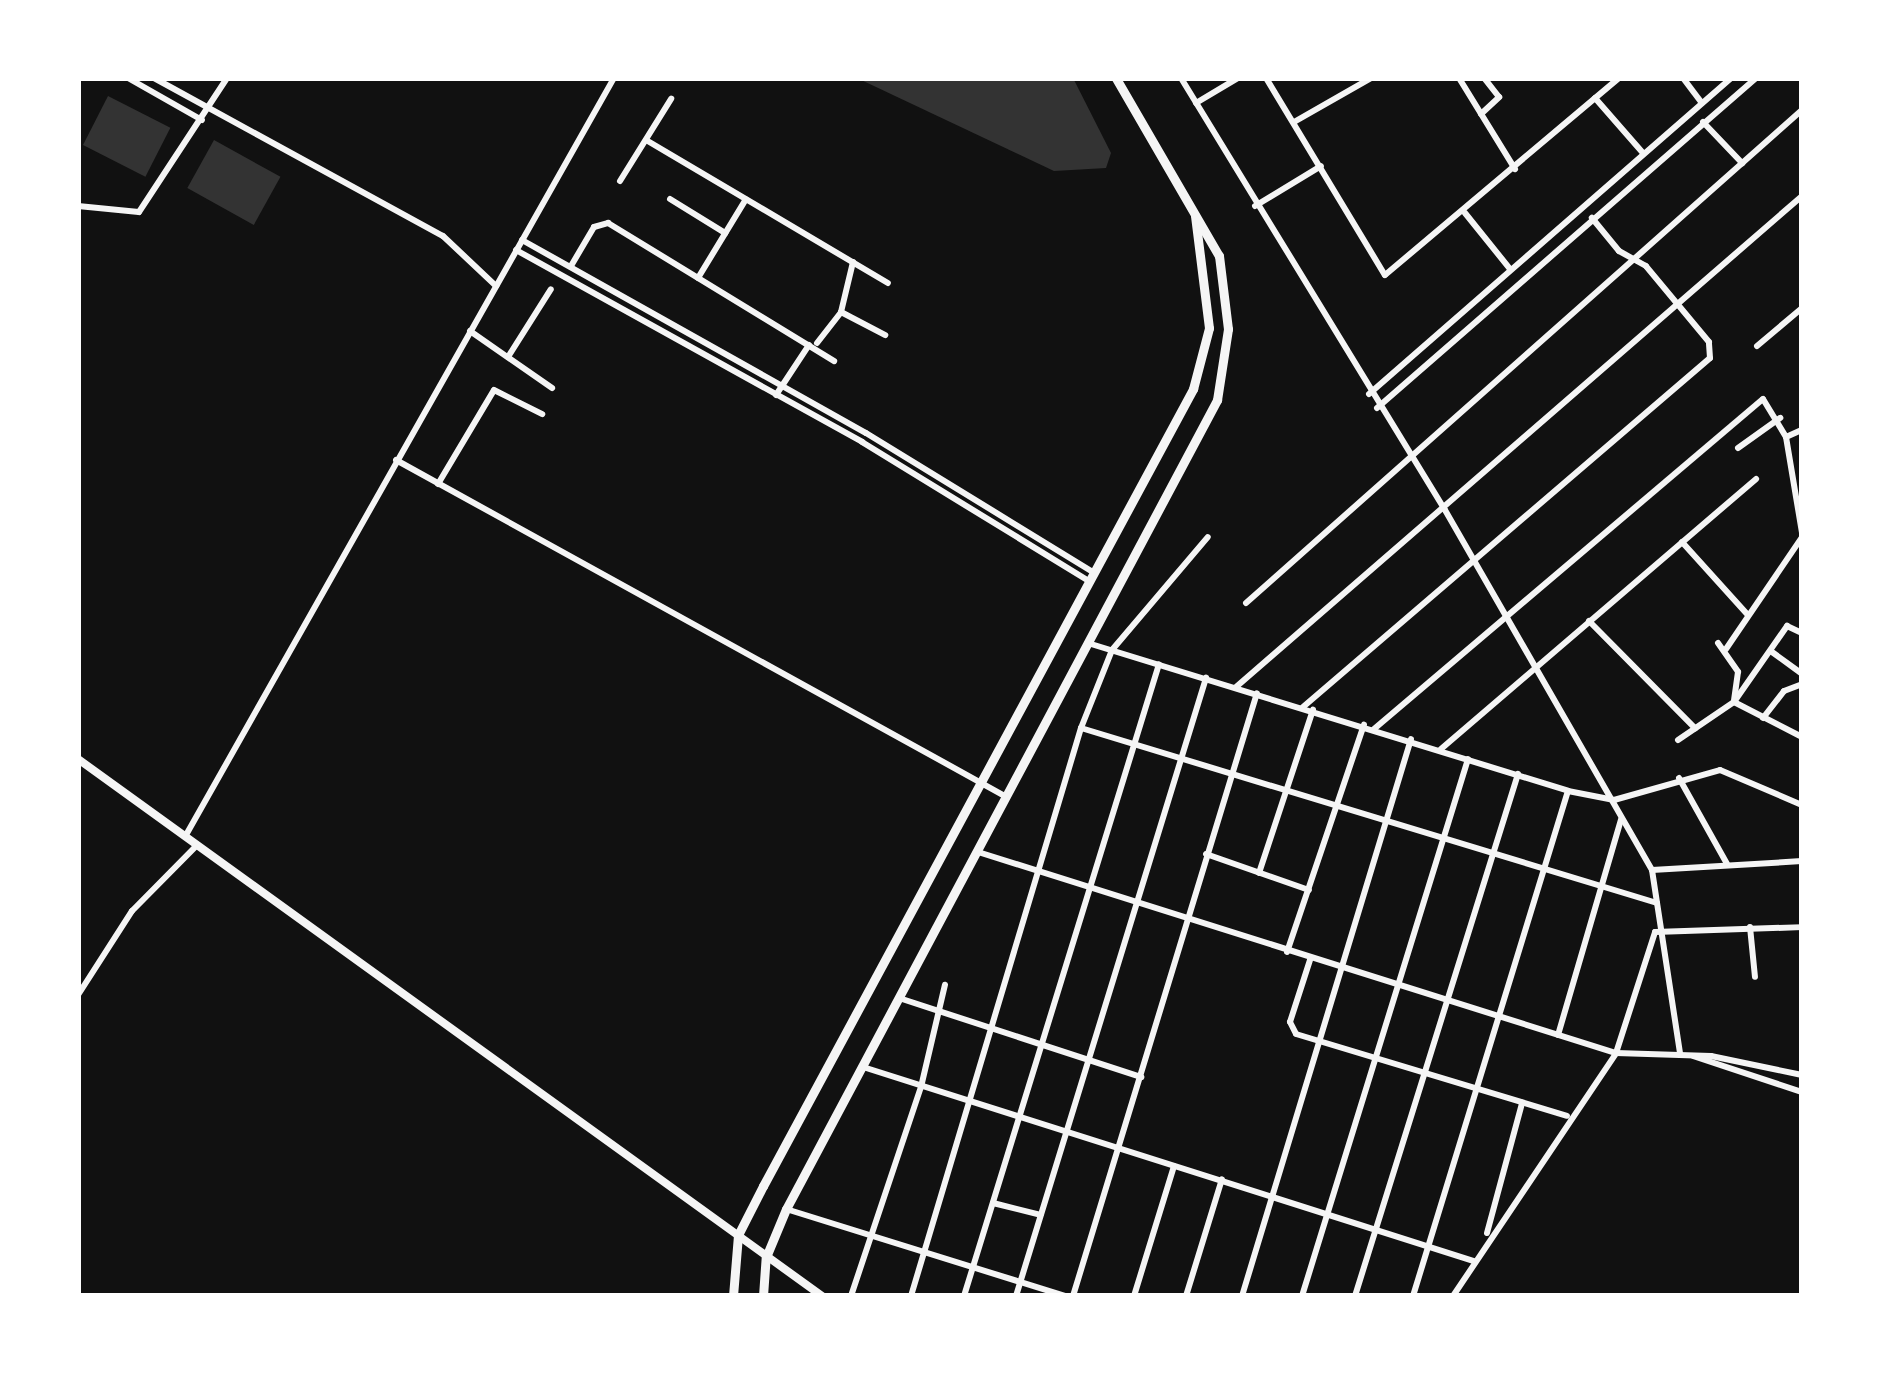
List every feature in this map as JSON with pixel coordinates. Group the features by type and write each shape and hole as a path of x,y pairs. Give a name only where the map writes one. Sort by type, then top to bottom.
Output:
{"main road":[{"path":"763,1296 766,1257 786,1209 974,851 1202,434 1225,368 1227,291 1193,205 1116,78"},
{"path":"733,1296 738,1235 1094,578 1200,364 1209,298 1193,205"}],"street":[{"path":"128,78 202,120"},
{"path":"154,78 443,236 496,286"},
{"path":"78,206 139,212 227,78"},
{"path":"186,835 614,78"},
{"path":"1180,78 1377,408 1445,510 1652,870 1680,1053"},
{"path":"1196,103 1238,78"},
{"path":"1266,78 1385,275 1619,78"},
{"path":"1347,78 1353,89"},
{"path":"1294,122 1371,78"},
{"path":"1460,78 1515,169"},
{"path":"1481,114 1498,98 1486,78"},
{"path":"1683,78 1702,103"},
{"path":"1369,394 1731,78"},
{"path":"1377,408 1756,78"},
{"path":"1595,98 1643,153"},
{"path":"620,181 671,99"},
{"path":"1246,604 1802,110"},
{"path":"1703,122 1742,163"},
{"path":"646,140 888,283"},
{"path":"1255,206 1321,166"},
{"path":"1236,687 1802,196"},
{"path":"670,199 725,233"},
{"path":"698,278 746,199"},
{"path":"1465,212 1510,268"},
{"path":"1303,707 1713,353 1678,304 1592,218"},
{"path":"571,266 604,222 813,344 834,361"},
{"path":"522,240 866,433 1094,578"},
{"path":"516,250 862,442 1094,578"},
{"path":"776,395 841,312 853,262"},
{"path":"508,358 551,289"},
{"path":"1757,346 1802,308"},
{"path":"841,312 885,335"},
{"path":"656,328 662,319"},
{"path":"470,331 552,388"},
{"path":"1427,342 1436,355"},
{"path":"438,484 494,390 542,414"},
{"path":"1374,729 1762,399 1780,418 1786,437 1802,535 1726,649"},
{"path":"816,418 821,407"},
{"path":"1738,448 1780,418"},
{"path":"1786,437 1802,430"},
{"path":"862,442 866,433"},
{"path":"396,460 1005,796"},
{"path":"1441,749 1756,478"},
{"path":"910,1296 1040,874 1035,864 1081,728 1112,650 1208,537"},
{"path":"1682,542 1749,616"},
{"path":"1589,621 1695,728"},
{"path":"1678,740 1734,703 1787,626 1802,633"},
{"path":"1718,643 1738,672 1734,703"},
{"path":"1091,644 1568,791 1613,800 1679,778 1731,771 1802,805"},
{"path":"1772,652 1802,674"},
{"path":"964,1296 1159,664"},
{"path":"1016,1296 1206,678"},
{"path":"1762,718 1784,692 1802,684"},
{"path":"786,1209 1069,1296 1119,1149 1257,693"},
{"path":"1734,703 1802,736"},
{"path":"1259,873 1313,710"},
{"path":"1287,952 1364,725"},
{"path":"1081,728 1659,903"},
{"path":"1242,1296 1412,740"},
{"path":"78,759 822,1296"},
{"path":"1302,1296 1468,759"},
{"path":"1355,1296 1518,774"},
{"path":"1679,778 1727,864"},
{"path":"1413,1296 1568,791"},
{"path":"1558,1035 1622,816"},
{"path":"78,995 135,907 197,845"},
{"path":"974,851 1616,1053 1690,1054 1802,1075"},
{"path":"1206,854 1309,890"},
{"path":"1652,870 1802,861"},
{"path":"1662,926 1802,927"},
{"path":"1453,1296 1567,1116 1616,1053 1650,940 1662,926"},
{"path":"1750,927 1755,977"},
{"path":"1310,960 1290,1029 1567,1116"},
{"path":"851,1296 921,1088 945,985"},
{"path":"899,998 1141,1077"},
{"path":"1690,1054 1802,1092"},
{"path":"862,1067 1474,1262"},
{"path":"1485,1243 1522,1103"},
{"path":"1134,1296 1174,1166"},
{"path":"1186,1296 1222,1180"},
{"path":"993,1203 1041,1215"}],"shaded area":[{"path":"857,78 1073,78 1111,153 1106,168 1054,171"},
{"path":"108,96 170,128 145,177 83,145"},
{"path":"214,140 280,177 254,225 187,188"}]}
